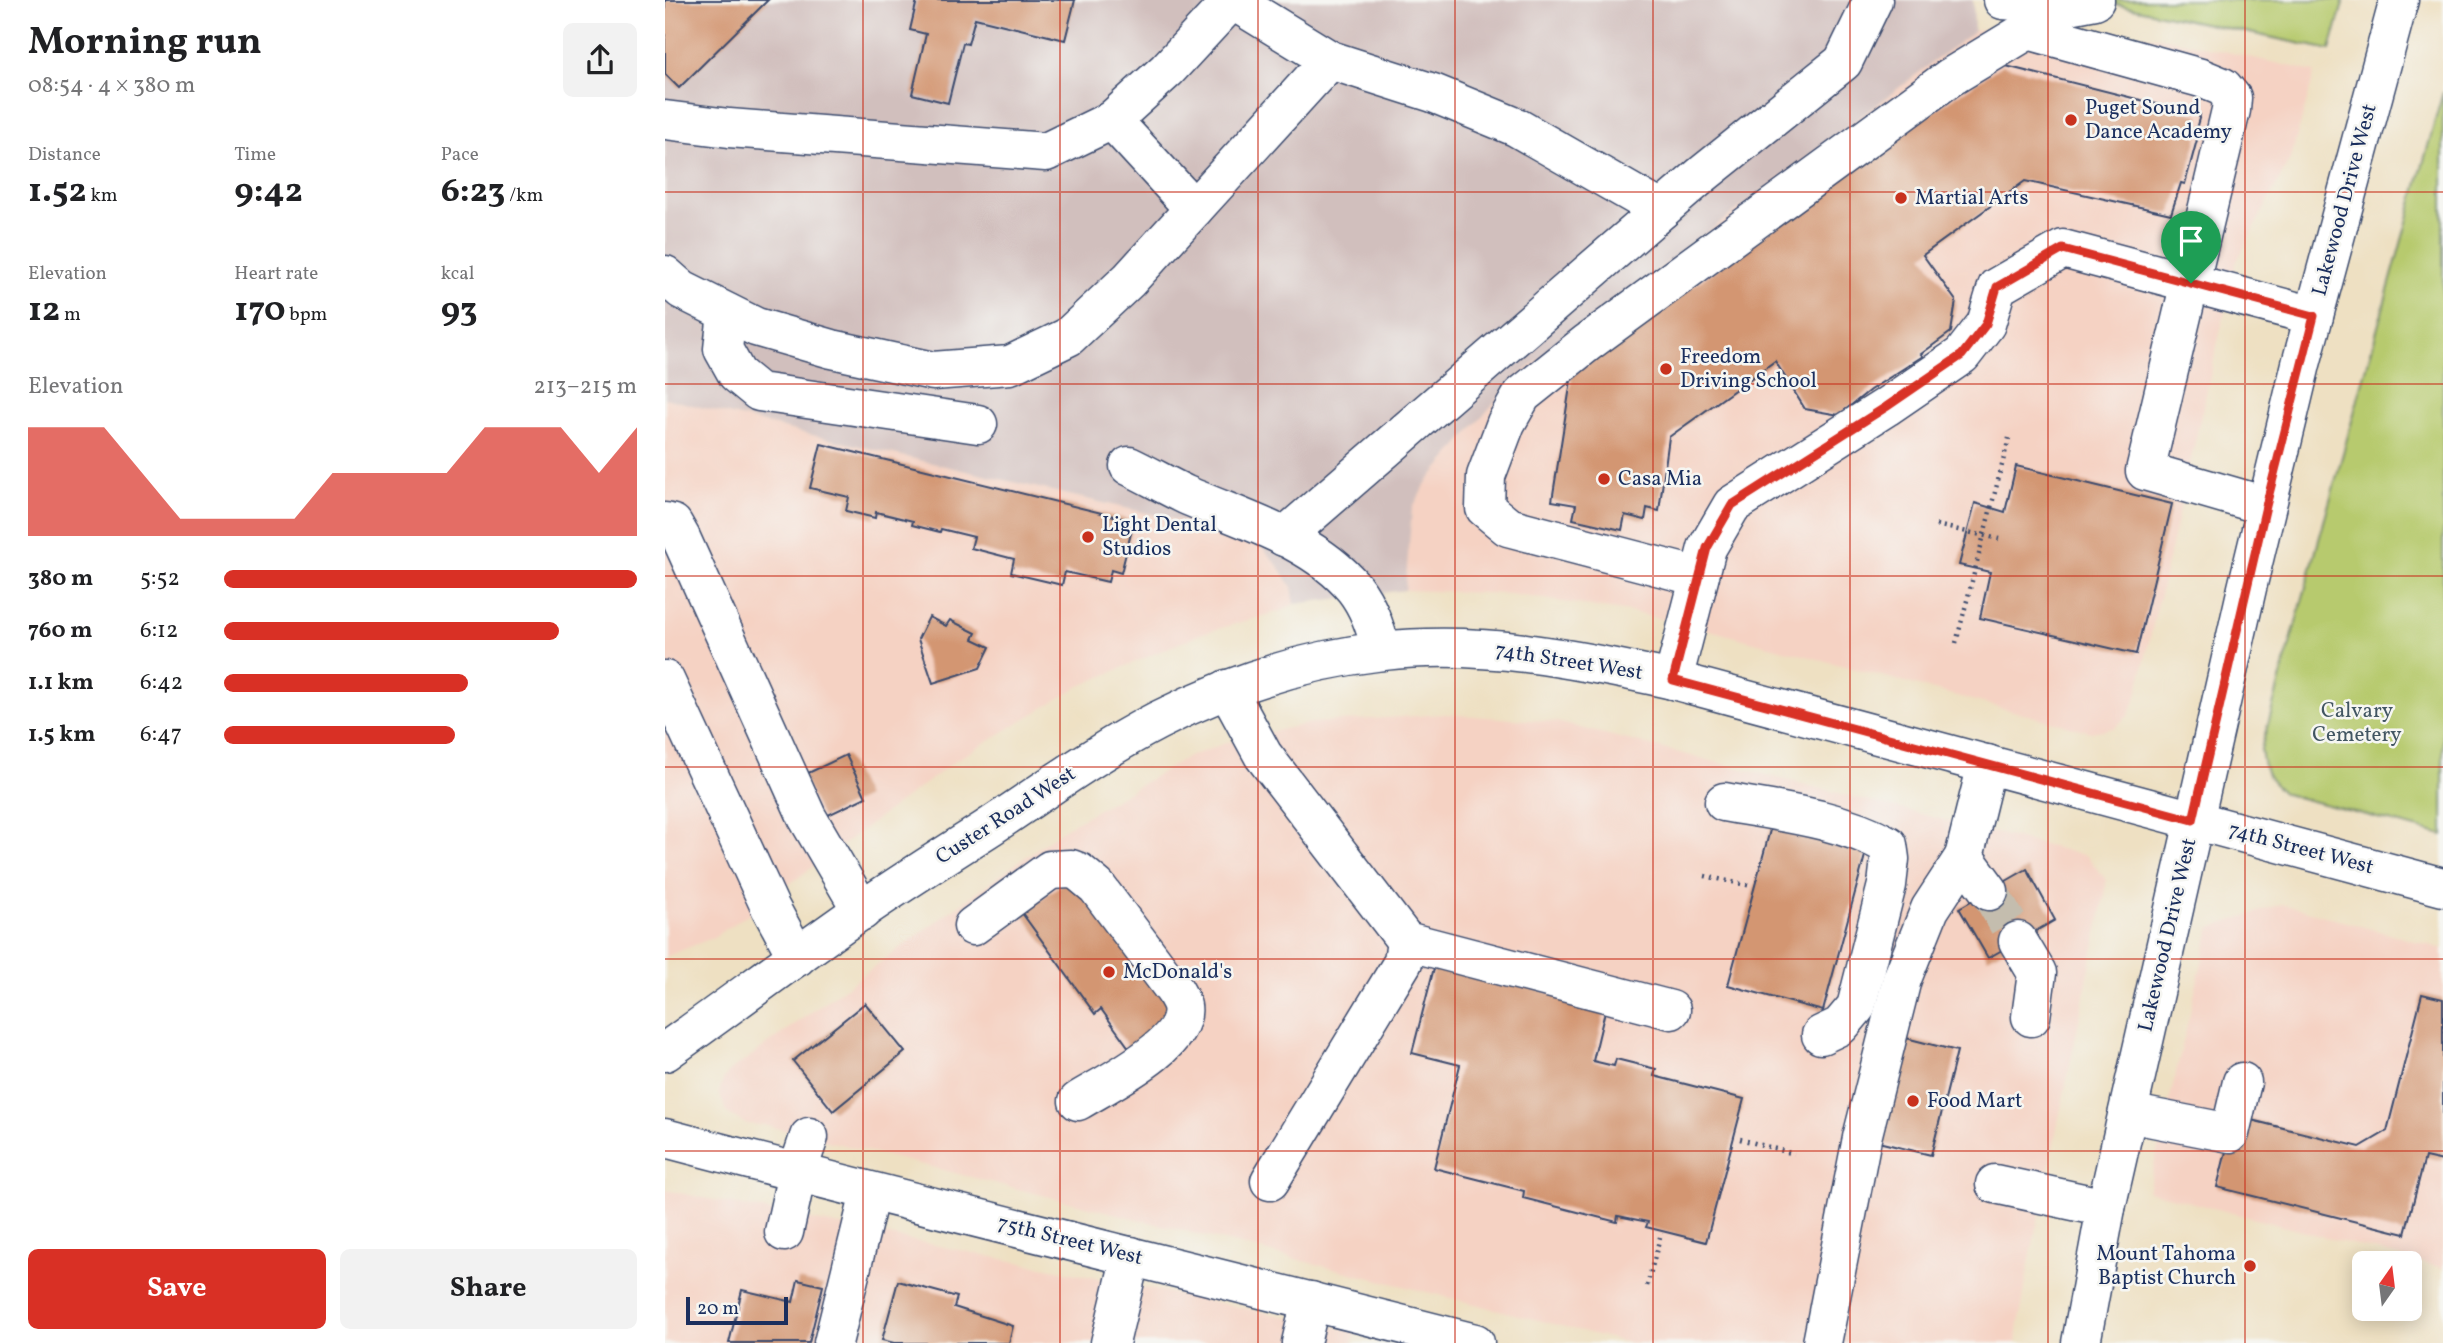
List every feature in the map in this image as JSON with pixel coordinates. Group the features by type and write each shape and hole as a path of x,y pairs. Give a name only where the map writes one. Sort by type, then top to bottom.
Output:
{"main road":[{"path":"665,120 729,128 1047,152 1112,120 1167,70 1232,0 1330,60 1433,93 1516,127 1661,210"},
{"path":"1284,537 1661,210 1843,61 1873,0"},
{"path":"2003,0 2082,3"},
{"name":"Lakewood Drive West","path":"2081,1343 2106,1208 2266,506 2399,0"},
{"path":"1699,578 1507,527 1485,508 1486,476 1506,423 1522,395 1587,343 1949,78 2028,30 2082,3"},
{"path":"2028,30 2201,78 2223,87 2232,98 2145,471 2266,506"},
{"path":"665,275 682,290 755,327 832,349 933,371 1010,365 1068,337 1129,280 1330,60"},
{"path":"1112,120 1194,209"},
{"path":"1673,680 1707,548 1732,505 1962,355 1986,324 1997,287 2063,249 2314,316"},
{"path":"727,313 723,349 737,374 759,392 978,424"},
{"path":"1129,466 1185,494 1284,537 1310,552 1353,587 1373,619 1382,651"},
{"path":"665,522 673,524 681,538 807,817 862,911"},
{"name":"74th Street West","path":"1382,651 1494,649 1592,662 1673,680 2443,887"},
{"name":"Custer Road West","path":"665,1052 862,911 1043,791 1150,725 1227,690 1304,665 1382,651"},
{"path":"665,680 770,907 797,957"},
{"path":"1227,690 1263,755 1406,941 1671,1010"},
{"path":"1822,1343 1852,1190 1902,979 1930,909 1964,857 1987,764"},
{"path":"1724,802 1804,817 1867,833 1888,845 1890,859 1887,885 1856,1007 1840,1026 1821,1035"},
{"path":"1964,857 1989,891"},
{"path":"973,926 1050,870 1071,869 1097,887 1175,991 1182,1006 1178,1025 1171,1039 1153,1054 1078,1101"},
{"path":"1270,1181 1403,962 1406,941"},
{"path":"2018,941 2037,972 2031,1017"},
{"path":"2128,1113 2230,1133 2242,1082"},
{"name":"75th Street West","path":"665,1138 870,1193 1475,1343"},
{"path":"784,1233 797,1173 809,1138"},
{"path":"1996,1184 2106,1208"},
{"path":"833,1343 870,1193"},
{"path":"1110,1343 1131,1256"},
{"path":"1301,1343 1311,1301"}],"path":[{"path":"1955,643 2010,438"},
{"path":"1936,525 1999,539"},
{"path":"1705,876 1751,886"},
{"path":"1740,1139 1794,1154"},
{"path":"1647,1286 1660,1237"}],"shaded area":[{"path":"665,0 1973,0 1974,31 1516,377 1426,483 1412,509 1405,590 1294,604 1292,587 1280,568 1254,538 665,398"},
{"path":"2003,25 2162,37 2315,72 2291,157 2236,263 2136,699 2128,716 2114,728 2091,732 1713,631 1630,612 1510,594 1405,590 1412,509 1426,483 1516,377 1974,31"},
{"path":"665,398 1254,538 1280,568 1292,587 1294,604 1284,610 1200,634 1078,687 958,759 752,912 712,938 665,957"},
{"path":"1445,714 1557,722 2087,856 2106,880 2105,894 2028,1269 2016,1343 1629,1343 764,1125 746,1124 727,1113 719,1093 729,1072 1064,829 1188,757 1234,740 1311,723"},
{"path":"2282,904 2443,949 2443,1268 2422,1263 2422,1251 2378,1251 2148,1191 2210,928"},
{"path":"665,1190 1356,1331 1353,1343 665,1343"}],"green space":[{"path":"2095,0 2344,0 2330,50"},
{"name":"Calvary Cemetery","path":"2443,92 2443,835 2285,794 2267,775 2261,749"}],"building":[{"path":"665,0 768,0 679,88 665,74"},
{"path":"917,0 1075,0 1065,40 975,18 968,44 963,43 948,103 912,94 926,34 910,30"},
{"path":"2002,65 2200,115 2194,136 2198,136 2185,184 2181,183 2171,214 2025,181 1923,255 1956,301 1951,332 1921,354 1923,356 1870,390 1839,415 1805,409 1775,361 1669,437 1659,511 1647,508 1645,520 1625,515 1622,530 1573,519 1576,505 1552,501 1572,374 1927,116"},
{"path":"821,444 1134,521 1121,573 1111,570 1108,582 1065,572 1062,585 1011,573 1014,559 971,548 974,537 912,525 913,521 876,512 875,518 846,511 849,497 810,488"},
{"path":"2016,466 2172,504 2136,654 1980,618 1990,572 1959,565 1975,503 2005,512"},
{"path":"929,617 946,626 950,620 976,633 973,639 990,647 980,668 933,683 918,639"},
{"path":"846,755 866,797 822,818 802,776"},
{"path":"1773,819 1866,852 1823,1011 1728,985"},
{"path":"2027,869 2055,920 1988,958 1959,908"},
{"name":"McDonald's","path":"1071,877 1181,1011 1132,1052 1101,1009 1095,1014 1022,913"},
{"path":"1435,964 1606,1007 1593,1061 1614,1066 1616,1059 1656,1069 1654,1076 1744,1099 1706,1242 1646,1227 1648,1222 1618,1216 1617,1222 1523,1198 1524,1191 1434,1168 1460,1065 1412,1053"},
{"path":"2422,994 2443,999 2443,1161 2425,1157 2405,1234 2217,1187 2235,1116 2360,1147 2387,1131"},
{"path":"865,1003 905,1052 833,1111 793,1061"},
{"name":"Food Mart","path":"1898,1036 1957,1051 1931,1155 1862,1138"},
{"path":"798,1280 823,1286 809,1343 729,1343 742,1290 793,1302"},
{"path":"898,1281 957,1297 954,1307 1013,1326 1009,1343 894,1343 882,1340"}],"tunnel":[{"path":"1989,891 2018,941"}],"place":[{"name":"Puget Sound Dance Academy","path":"2071,120"},
{"name":"Martial Arts","path":"1901,198"},
{"name":"Freedom Driving School","path":"1666,369"},
{"name":"Casa Mia","path":"1604,479"},
{"name":"Light Dental Studios","path":"1088,537"},
{"name":"McDonald's","path":"1109,972"},
{"name":"Food Mart","path":"1913,1101"},
{"name":"Mount Tahoma Baptist Church","path":"2250,1266"}],"route":[{"path":"2063,249 2191,283 2314,316 2266,506 2193,820 1673,680 1707,548 1732,505 1962,355 1986,324 1997,287 2063,249"}]}
